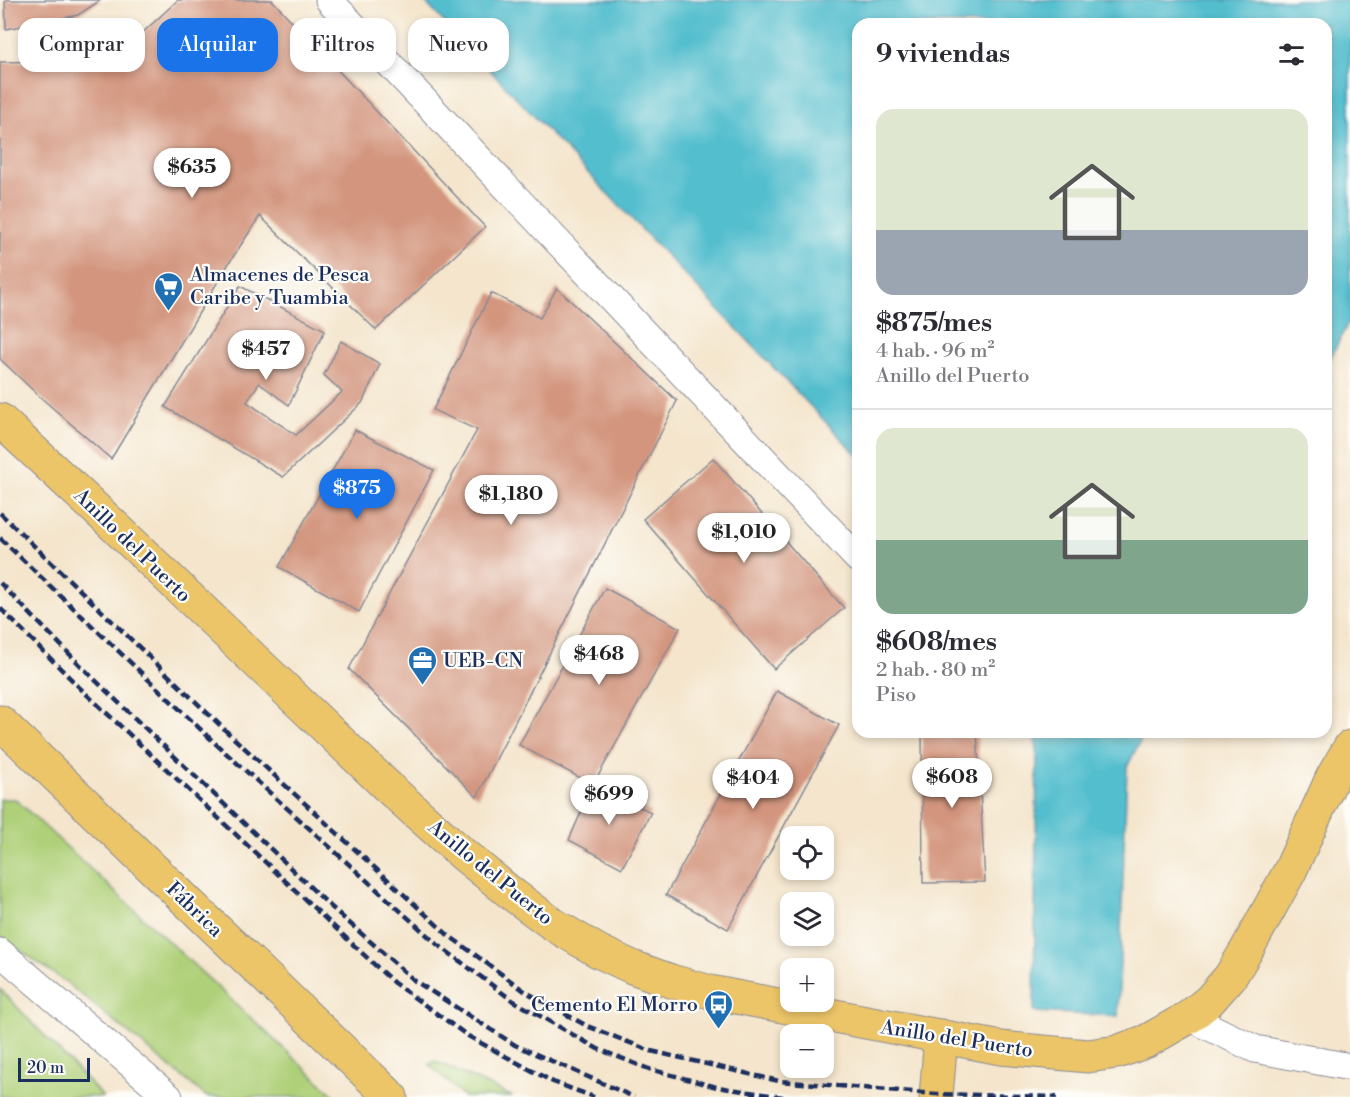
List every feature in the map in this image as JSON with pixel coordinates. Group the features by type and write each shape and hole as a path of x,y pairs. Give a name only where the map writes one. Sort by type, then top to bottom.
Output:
{"main road":[{"name":"Anillo del Puerto","path":"0,420 390,789 465,856 512,894 554,925 598,951 670,981 720,994 1000,1048 1088,1056 1118,1052 1147,1041 1189,1017 1209,1001 1230,977 1290,871 1333,776 1350,747"},
{"name":"Fábrica","path":"0,722 391,1097"},
{"path":"936,1097 941,1036"}],"lane":[{"path":"329,0 852,553"},
{"path":"0,952 170,1097"},
{"path":"1189,1017 1255,1049 1350,1066"}],"green space":[{"path":"0,799 15,799 336,1097 207,1097 67,983 0,936"},
{"path":"0,989 103,1097 0,1097"},
{"path":"435,1061 513,1097 464,1097 429,1064"}],"water":[{"path":"423,0 1350,0 1350,319 1332,355 1332,18 852,18 852,450 492,72 509,72 509,18 440,18"},
{"path":"1034,738 1142,738 1127,767 1118,1016 1034,1012 1037,748"}],"pier":[{"path":"583,171 852,452 852,454"}],"building":[{"path":"5,0 101,0 78,15 63,18 18,18 18,27 6,29"},
{"path":"178,0 272,0 290,19 290,72 340,72 485,227 376,330 260,216 229,263 111,459 0,359 0,62 18,62 18,72 145,72 145,30 157,19 157,72 278,72 278,18 158,18"},
{"path":"240,286 325,330 289,405 259,383 247,402 296,435 342,392 324,375 341,341 380,364 362,403 283,477 165,407"},
{"path":"557,288 677,401 477,797 349,669 477,430 433,410 491,293 540,318"},
{"path":"355,430 434,470 359,612 279,567"},
{"path":"713,458 844,608 774,669 643,519"},
{"path":"605,588 680,628 593,785 519,745"},
{"path":"777,691 839,725 784,826 780,826 780,833 728,929 666,895"},
{"path":"922,738 977,738 985,882 923,883"},
{"path":"593,785 651,812 622,868 569,840"}],"railway":[{"path":"0,513 225,730 448,935 526,992 587,1026 651,1051 779,1081 936,1094 1057,1097"},
{"path":"0,538 216,744 437,944 512,1000 598,1049 649,1069 717,1087 783,1097"},
{"path":"0,583 93,678 329,905 415,981 515,1045 634,1097"},
{"path":"0,608 81,689 394,983 468,1036 553,1082 594,1097"}],"place":[{"name":"Almacenes de Pesca Caribe y Tuambia","path":"169,312"},
{"name":"UEB-CN","path":"422,686"},
{"name":"Cemento El Morro","path":"719,1030"}]}
